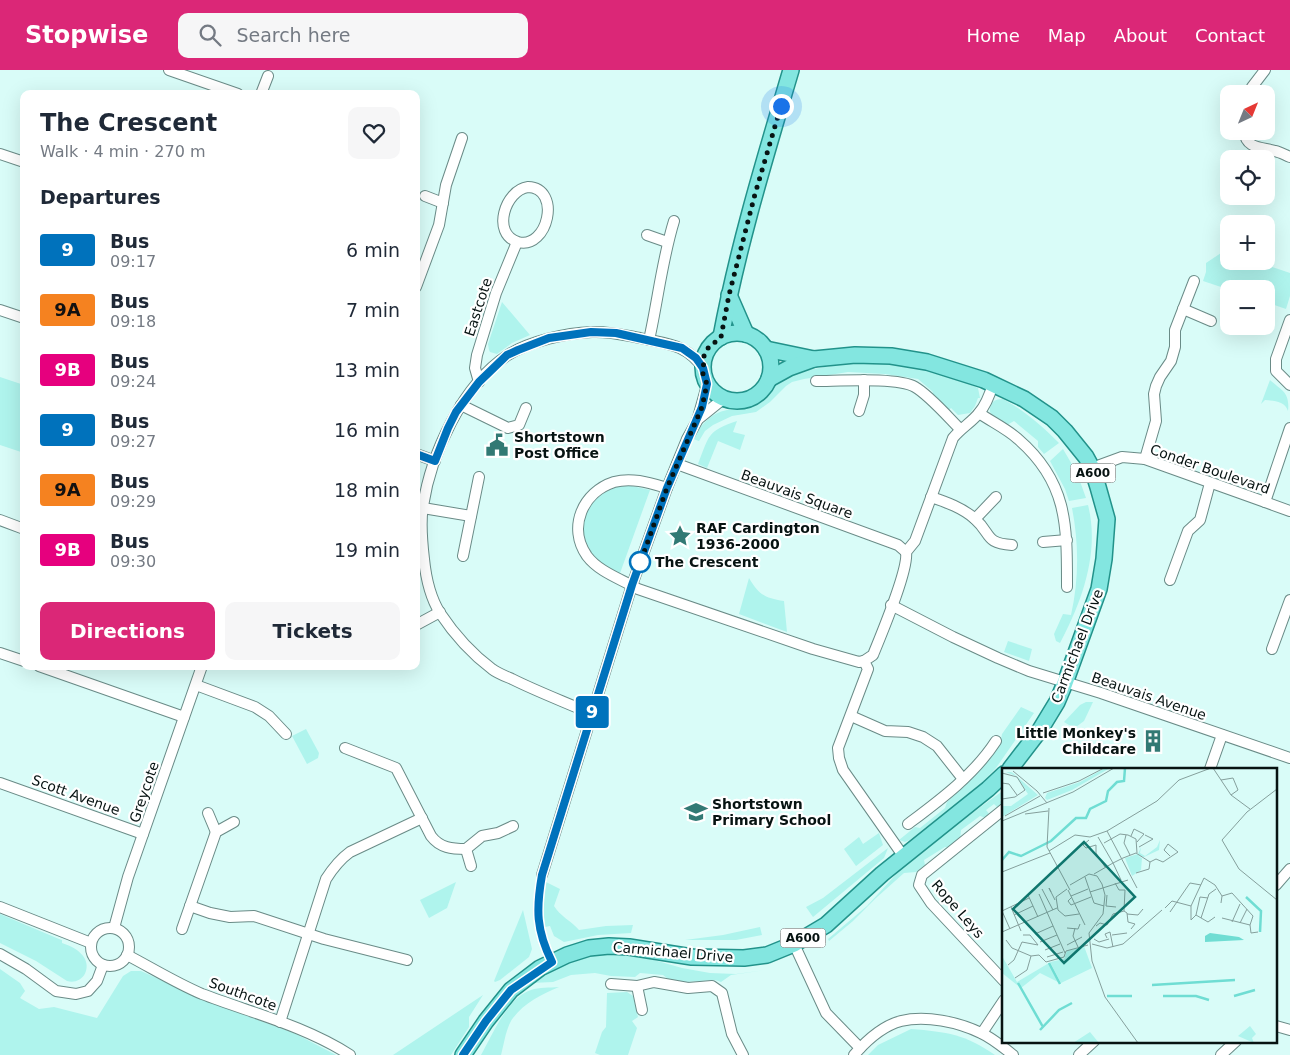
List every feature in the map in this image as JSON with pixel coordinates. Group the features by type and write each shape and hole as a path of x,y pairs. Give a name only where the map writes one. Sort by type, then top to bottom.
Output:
{"main road":[{"path":"721,337 729,295 755,194 791,70"},
{"path":"729,295 746,334"},
{"path":"733,333 746,334 761,342 766,349 770,359 769,379 764,389 750,398 734,402 723,399 714,393 707,384 703,368 707,349 721,337 733,333"},
{"name":"Carmichael Drive","path":"766,349 814,359"},
{"name":"Carmichael Drive","path":"769,379 789,368 814,359 855,355 892,356 948,367 993,384 1024,399 1052,418 1079,447 1092,468 1107,519 1104,559 1099,589 1066,683 1057,702 1040,730 1011,768"},
{"name":"Carmichael Drive","path":"463,1055 486,1021 511,990 530,975 567,954 589,948 609,946 629,947 672,954 732,958 767,955 794,944 826,925 841,910 1002,776"}],"street":[{"path":"169,70 226,90"},
{"path":"1253,85 1264,70"},
{"path":"263,90 268,76"},
{"path":"420,276 438,225 451,170 462,138"},
{"path":"1246,140 1256,148 1276,151 1290,157"},
{"path":"0,154 20,161"},
{"path":"532,187 542,192 546,198 548,204 546,222 538,237 528,243 517,242 503,228 502,220 512,195 521,188 532,187"},
{"path":"425,196 443,203"},
{"path":"649,340 667,242 674,222"},
{"path":"647,235 667,242"},
{"name":"Eastcote","path":"479,382 475,368 477,355 496,293 517,242"},
{"path":"1145,459 1156,422 1154,394 1156,386 1171,361 1175,347 1175,330 1194,281"},
{"path":"1183,309 1211,321"},
{"path":"0,310 20,317"},
{"path":"1290,320 1276,359 1276,371 1290,385"},
{"path":"592,714 526,687 493,670 468,648 440,612 430,594 422,542 422,508 435,461 448,428 479,382 507,355 549,338 591,332 616,333 682,348 696,358 703,368"},
{"path":"816,381 864,380 908,384 917,388 960,429"},
{"path":"859,411 864,395 864,380"},
{"path":"542,875 632,585 667,488 697,421 707,384"},
{"path":"667,488 630,480 615,482 602,489 589,500 580,512 577,527 587,555 598,566 613,576 632,585 813,649 859,662 864,661 873,655 907,559 906,552 915,540 953,438 960,429 979,413 993,384"},
{"path":"697,421 723,399"},
{"path":"462,405 508,428 518,425 526,408"},
{"path":"979,413 1017,438 1042,462 1052,479 1062,507 1067,540 1067,587"},
{"path":"1265,502 1290,428"},
{"path":"420,455 435,461"},
{"name":"Conder Boulevard","path":"1092,468 1122,456 1145,459 1290,511"},
{"name":"Beauvais Square","path":"677,464 898,545 906,552"},
{"path":"462,556 479,476"},
{"path":"1170,580 1188,530 1200,520 1210,483"},
{"path":"931,497 949,503 975,519 988,537 997,544 1012,545"},
{"path":"975,519 996,497"},
{"path":"422,508 470,516"},
{"path":"0,520 20,527"},
{"path":"1043,542 1067,540"},
{"path":"1272,649 1286,622 1290,600"},
{"name":"Beauvais Avenue","path":"891,605 998,658 1066,683 1290,758"},
{"path":"420,622 440,612"},
{"path":"0,653 20,660"},
{"path":"864,661 868,669 838,748 839,758 843,770 904,857"},
{"path":"50,670 184,717"},
{"name":"Greycote","path":"114,928 128,877 201,670"},
{"path":"196,685 255,706 269,716 286,734"},
{"path":"851,716 885,731 908,732 923,737 937,746 963,779"},
{"path":"1210,768 1222,735"},
{"path":"908,824 954,789 996,741"},
{"path":"345,748 396,768 435,842 442,846 466,849 482,836 498,833 513,826"},
{"name":"Scott Avenue","path":"0,783 143,834"},
{"name":"Rope Leys","path":"1002,812 922,874 918,885 931,903 1002,979"},
{"path":"182,930 216,832 208,813"},
{"path":"280,1022 326,879 341,859 350,852 422,818"},
{"path":"216,832 234,822"},
{"path":"466,849 471,866"},
{"path":"1278,883 1290,869"},
{"path":"190,906 230,917 254,916 324,939 408,960"},
{"path":"0,907 91,943"},
{"path":"114,928 123,932 128,940 129,948 123,961 116,965 103,965 93,955 91,943 94,936 101,930 114,928"},
{"path":"794,944 826,1013 857,1052 881,1030 900,1022 917,1019 958,1024 982,1033 1013,1055"},
{"path":"0,954 56,990 76,994 88,991 97,981 103,965"},
{"name":"Southcote","path":"127,955 194,990 312,1034 350,1055"},
{"path":"611,984 637,986 654,982 688,988 712,986 722,993 732,1034 743,1055"},
{"path":"637,986 642,1010"},
{"path":"982,1033 1002,1003"},
{"path":"1079,1055 1093,1042"},
{"path":"1221,1055 1233,1042"}],"shaded area":[{"path":"1220,254 1220,270 1275,270 1275,268 1290,273 1290,296 1286,309 1275,305 1275,280 1220,280 1220,287 1203,281 1206,263"},
{"path":"502,302 530,335 512,343 497,354 490,352 488,344"},
{"path":"883,360 950,375 978,388 980,398 978,398 970,413 958,415 951,408 948,411 932,397 933,392 918,379 885,374 848,372 792,382 756,412 732,416 705,431 699,441 693,439 703,424 711,417 730,409 757,402 777,382 790,375 830,366"},
{"path":"0,377 20,384 20,452 0,445"},
{"path":"1270,380 1286,396 1288,411 1279,402 1265,400 1261,404"},
{"path":"1003,399 1033,419 1059,443 1044,454 1038,447 1038,441 1014,421 1007,425 993,417 990,412 992,403 995,400"},
{"path":"737,421 733,432 745,435 740,450 718,441 707,468 698,464 710,436 720,428"},
{"path":"1063,449 1077,473 1086,498 1069,501 1065,489 1050,461"},
{"path":"627,485 650,490 619,576 602,565 594,556 585,540 583,522 589,506 596,499 611,489"},
{"path":"1088,505 1092,541 1087,576 1082,594 1060,643 1056,641 1054,634 1063,614 1071,615 1076,589 1077,548 1072,508"},
{"path":"749,578 763,595 784,601 787,632 739,614"},
{"path":"1008,641 1032,649 1029,661 1004,652"},
{"path":"1086,702 1093,702 1084,721 1076,727 1064,722 1080,705"},
{"path":"1021,707 1034,713 996,768 980,785 910,840 905,842 899,840 915,827 920,828 945,808 947,802 991,756 1000,744 1002,734"},
{"path":"306,729 319,753 318,758 307,764 292,736"},
{"path":"1002,791 1000,800 1002,804 998,808 994,804 986,810 990,815 986,818 980,816 961,830 960,841 951,848 945,847 924,860 925,865 916,872 904,873 829,941 828,939 867,906 901,869 957,824"},
{"path":"879,833 883,845 856,866 844,849 859,837 863,844"},
{"path":"888,848 884,858 813,917 806,907 823,898"},
{"path":"456,882 447,908 429,918 420,900"},
{"path":"546,882 560,889 554,906 559,913 579,930 633,925 631,933 598,935 564,942 554,936 550,926 545,927 543,908"},
{"path":"523,910 532,949 529,957 495,982 494,981"},
{"path":"0,914 62,940 62,943 78,951 85,959 87,968 83,976 76,981 67,981 36,961 0,943"},
{"path":"760,927 762,935 736,940 685,940 723,935"},
{"path":"604,953 640,956 682,968 710,973 736,974 765,970 731,975 721,982 715,980 684,982 668,979 663,975 640,973 635,977 595,973 571,975 553,982 531,983 542,972 582,957"},
{"path":"0,969 20,983 25,991 20,998 39,1009 54,1007 97,1018 123,976 131,971 141,971 209,1002 296,1034 336,1055 0,1055"},
{"path":"559,987 534,999 517,1013 509,1026 501,1055 481,1055 508,1009 522,994 541,988"},
{"path":"627,992 633,996 638,1017 632,1021 637,1028 628,1055 600,1055 595,1053 602,1032 606,1027 607,993"},
{"path":"483,995 469,1017 469,1027 451,1055 393,1055"},
{"path":"911,1029 935,1031 965,1038 995,1055 868,1055 878,1045"}],"bus line":[{"name":"9","path":"420,455 435,461 456,412 479,382 507,355 549,338 591,332 616,333 682,348 696,358 703,368 707,384 702,407 667,488 632,585 542,875 537,900 539,927 546,951 552,962 540,968 501,1000 463,1055"}],"place":[{"name":"Shortstown Post Office","path":"497,445"},
{"name":"RAF Cardington 1936-2000","path":"680,536"},
{"name":"The Crescent","path":"640,562"},
{"name":"Little Monkey's Childcare","path":"1153,741"},
{"name":"Shortstown Primary School","path":"696,812"}],"route":[{"path":"640,562 638,569 667,488 702,407 707,384 703,374 704,356 712,343 721,337 729,295 755,194 781,106"}]}
